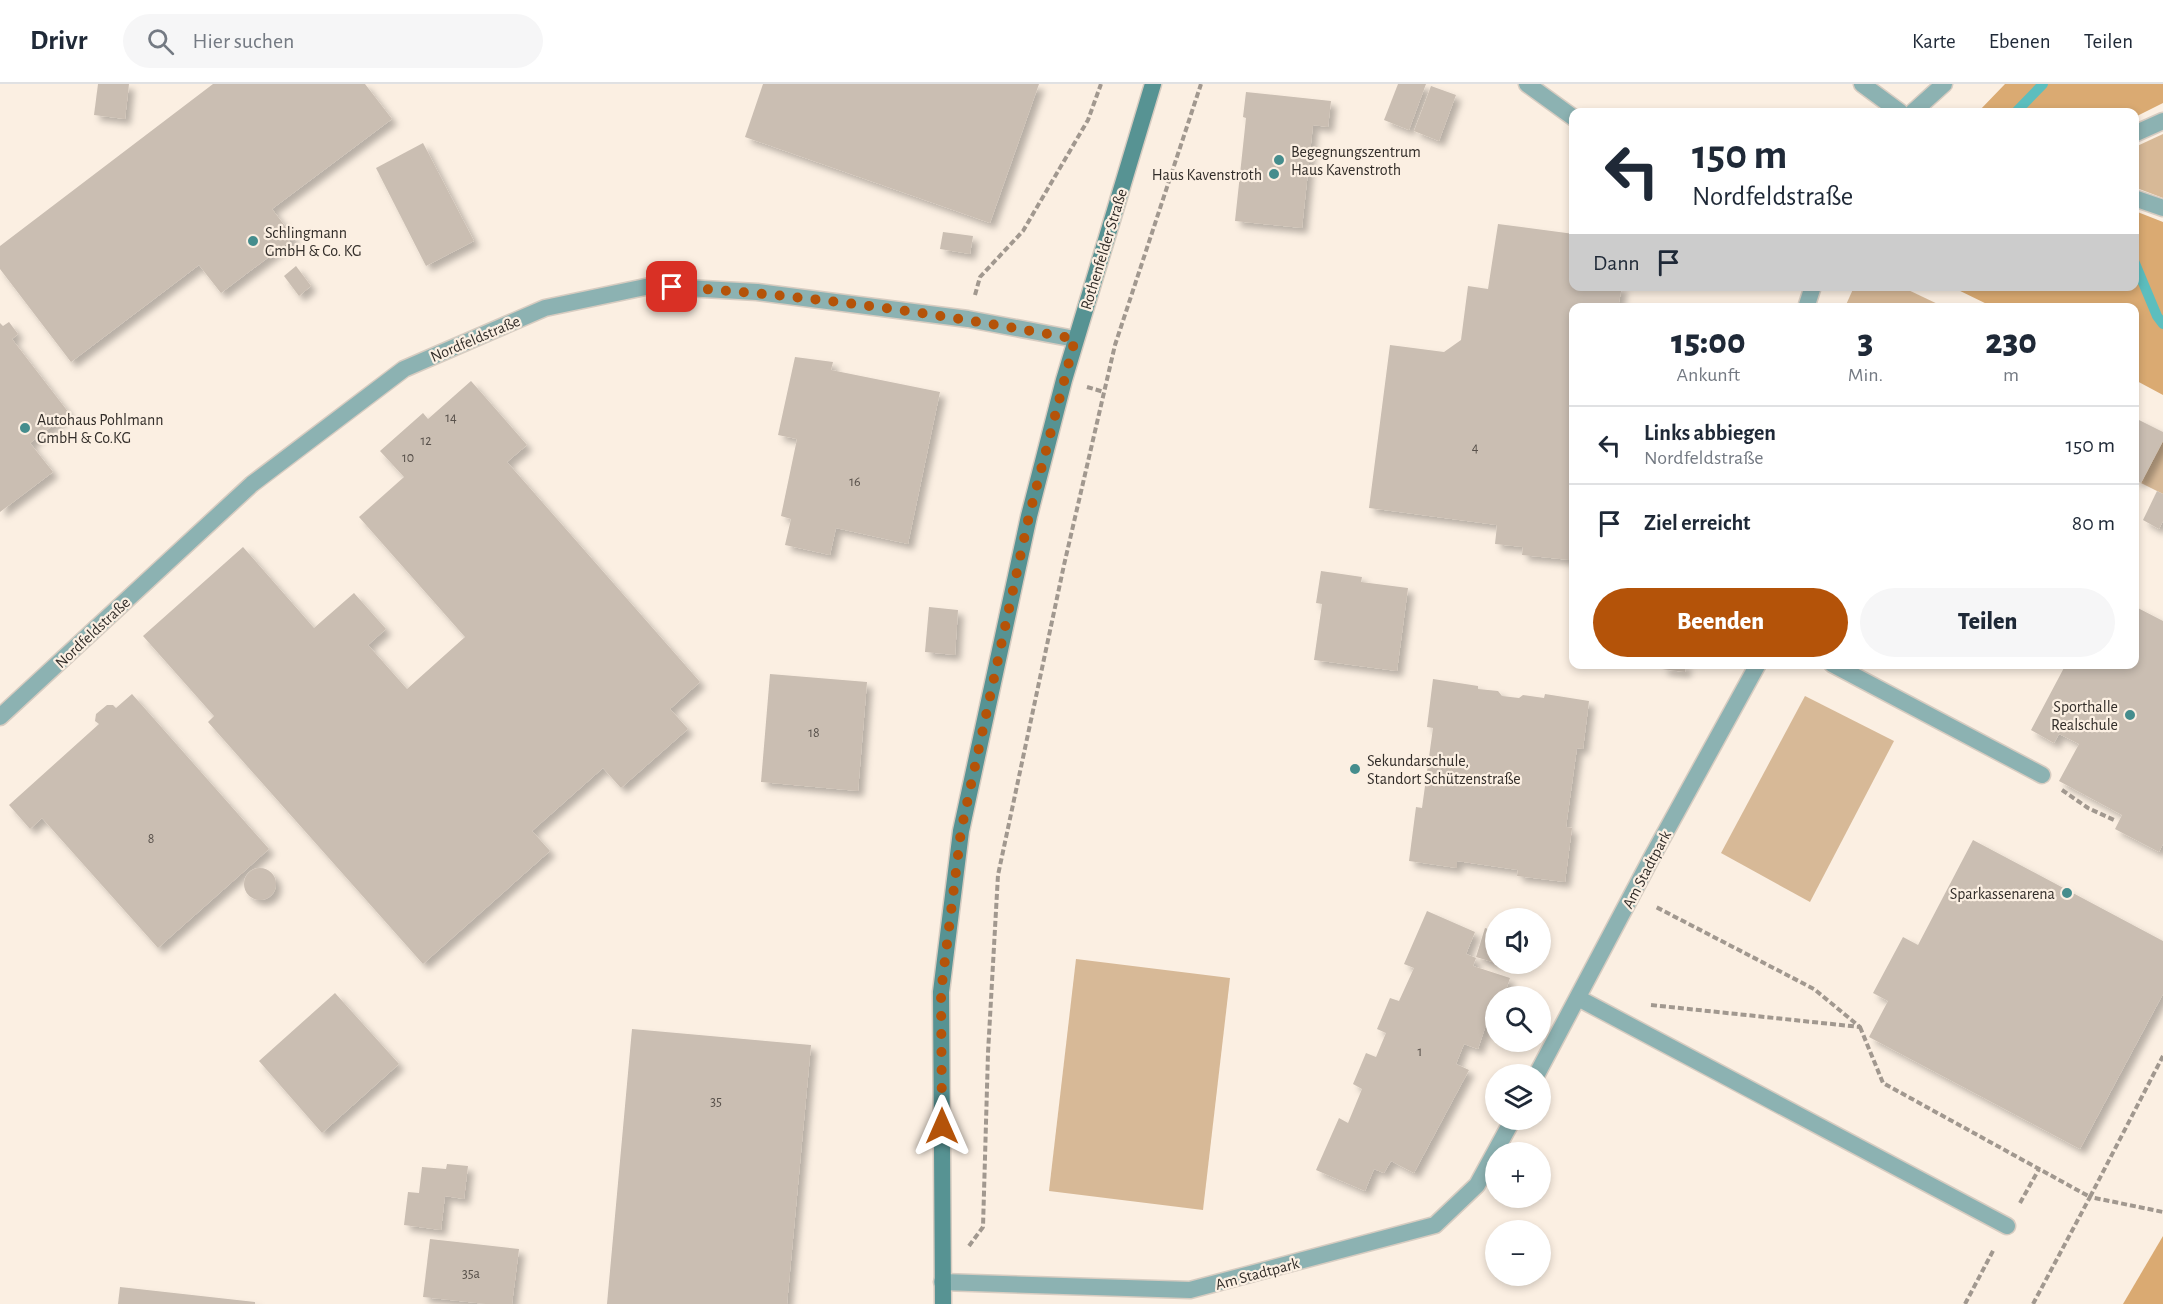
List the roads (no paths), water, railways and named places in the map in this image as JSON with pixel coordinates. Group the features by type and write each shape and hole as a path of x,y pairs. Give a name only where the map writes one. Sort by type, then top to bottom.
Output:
{"main road":[{"name":"Rothenfelder Straße","path":"943,1304 941,992 961,831 1029,516 1075,339 1153,84"}],"street":[{"path":"1527,84 1569,114"},
{"path":"1862,84 1895,108"},
{"path":"1917,108 1944,84"},
{"path":"2139,132 2163,121"},
{"path":"2139,200 2163,208"},
{"name":"Nordfeldstraße","path":"0,717 252,484 385,383 405,369 545,308 650,286 758,292 968,319 1075,339"},
{"name":"Am Stadtpark","path":"1542,1064 1755,669"},
{"path":"1841,669 2042,775"},
{"path":"1578,998 2007,1226"},
{"name":"Am Stadtpark","path":"942,1282 1190,1290 1436,1225 1477,1185 1507,1130"}],"waterway":[{"path":"2020,108 2043,84"},
{"path":"2139,273 2157,316 2163,324"}],"place":[{"name":"Begegnungszentrum Haus Kavenstroth","path":"1279,160"},
{"name":"Haus Kavenstroth","path":"1274,174"},
{"name":"Schlingmann GmbH & Co. KG","path":"253,241"},
{"name":"Autohaus Pohlmann GmbH & Co.KG","path":"25,428"},
{"name":"Sporthalle Realschule","path":"2130,715"},
{"name":"Sekundarschule, Standort Schützenstraße","path":"1355,769"},
{"name":"Sparkassenarena","path":"2067,893"}]}
